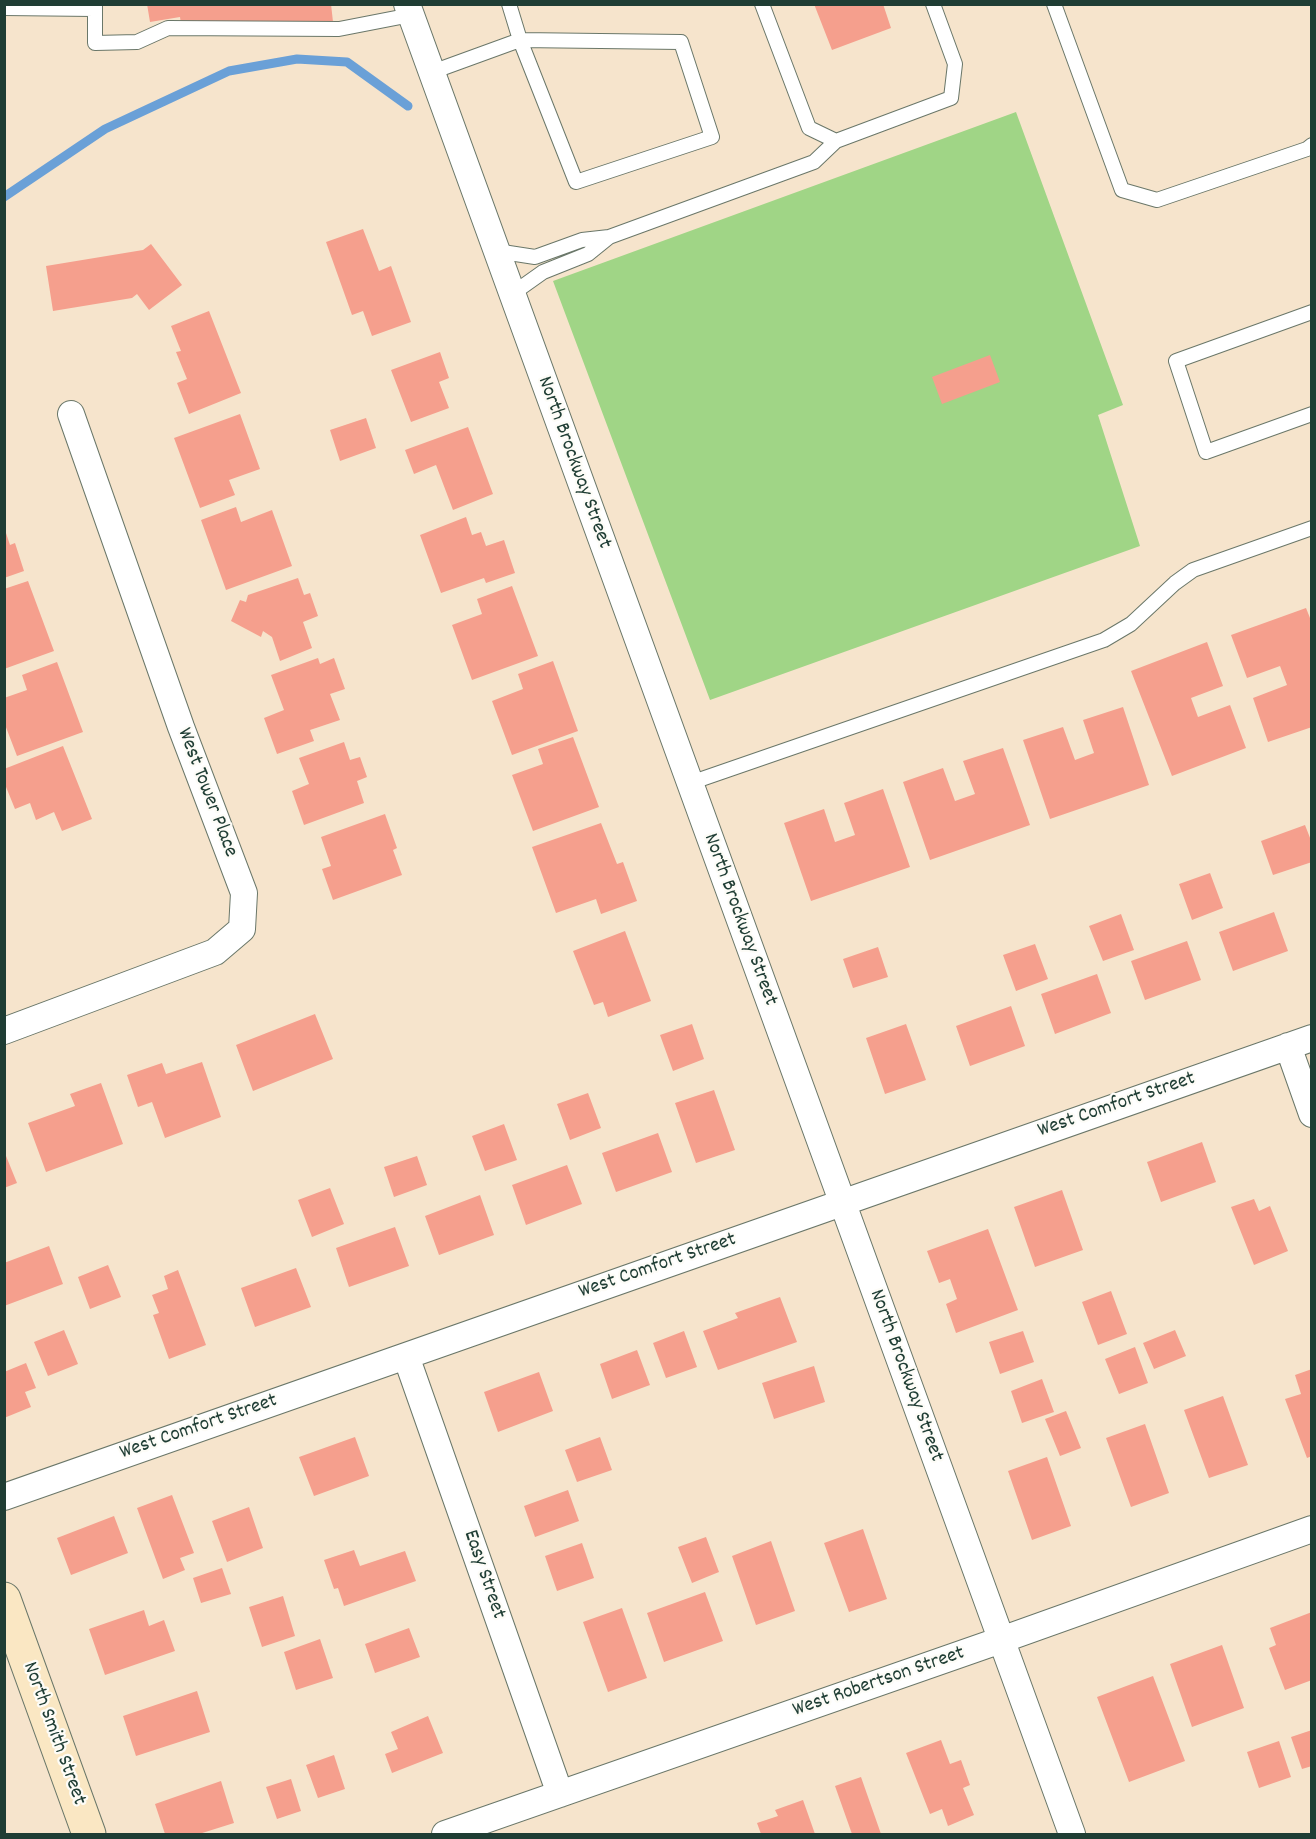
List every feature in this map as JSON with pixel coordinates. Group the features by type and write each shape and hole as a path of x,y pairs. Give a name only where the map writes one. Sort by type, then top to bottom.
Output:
{"street":[{"name":"North Brockway Street","path":"409,10 1072,1834"},
{"name":"West Tower Place","path":"4,1031 215,952 242,929 244,893 181,727 71,414"},
{"name":"West Comfort Street","path":"4,1497 1300,1042"},
{"path":"1300,1042 1311,1114"},
{"name":"Easy Street","path":"406,1356 560,1794"},
{"name":"West Robertson Street","path":"445,1834 1311,1529"},
{"name":"North Smith Street","path":"4,1599 89,1834"}],"lane":[{"path":"432,72 520,40 681,42 712,136 576,182 520,40 509,4"},
{"path":"762,4 808,128 836,141"},
{"path":"496,251 535,257 582,240 609,237 814,162 836,141 951,98 955,64 933,4"},
{"path":"1054,4 1122,190 1157,200 1307,149 1311,145"},
{"path":"4,8 94,7 95,43 137,42 168,28 339,30 409,10"},
{"path":"512,294 543,272 588,254 609,237"},
{"path":"1311,312 1176,361 1206,452 1311,414"},
{"path":"690,783 1104,640 1131,624 1175,583 1193,570 1311,528"}],"green space":[{"path":"1016,112 1123,405 1098,415 1140,546 710,700 553,281"}],"building":[{"path":"147,4 331,4 333,22 181,24 180,17 150,22"},
{"path":"814,4 883,4 891,28 832,50"},
{"path":"363,229 379,271 391,266 411,322 372,336 363,311 352,315 326,242"},
{"path":"151,244 182,285 149,310 137,294 132,298 53,311 46,266 143,250"},
{"path":"209,311 241,393 189,414 177,383 187,379 176,352 181,351 171,326"},
{"path":"440,352 449,378 439,382 449,408 411,422 391,370"},
{"path":"990,355 1000,382 942,404 932,377"},
{"path":"240,414 260,469 229,480 235,495 200,508 174,438"},
{"path":"366,418 376,448 340,461 330,430"},
{"path":"468,427 493,494 453,510 436,465 414,474 405,450"},
{"path":"236,507 241,522 272,510 292,566 226,590 201,520"},
{"path":"466,517 472,535 481,532 486,546 504,540 515,573 486,583 484,578 441,593 420,535"},
{"path":"5,530 10,545 15,543 24,571 4,578"},
{"path":"298,578 304,595 310,593 318,616 303,622 312,648 280,661 272,637 263,631 261,637 231,621 240,600 246,602 248,595"},
{"path":"28,581 54,651 4,669 4,589"},
{"path":"512,586 538,656 472,680 452,625 482,614 477,599"},
{"path":"1306,608 1312,623 1312,727 1268,742 1253,698 1287,685 1280,666 1247,678 1231,635"},
{"path":"1207,642 1223,686 1191,698 1198,717 1230,705 1246,748 1172,776 1131,671"},
{"path":"318,658 320,664 334,658 345,689 330,694 340,720 310,730 314,741 277,754 264,718 284,710 271,675"},
{"path":"553,661 578,731 512,755 492,701 523,689 518,674"},
{"path":"57,662 83,732 17,756 4,722 4,698 27,690 22,675"},
{"path":"1123,707 1149,785 1050,819 1023,740 1063,727 1075,760 1094,753 1083,720"},
{"path":"573,737 599,807 533,831 512,775 543,764 538,749"},
{"path":"344,742 350,760 360,757 367,777 357,781 364,803 304,825 292,791 309,784 299,758"},
{"path":"63,746 92,819 62,831 54,812 36,820 30,803 15,809 4,782 4,769"},
{"path":"1003,748 1030,825 930,860 903,782 943,768 955,801 975,794 963,761"},
{"path":"883,789 910,867 811,901 784,823 824,809 835,842 855,835 844,803"},
{"path":"385,814 397,848 393,850 402,875 333,900 322,869 331,866 321,837"},
{"path":"601,823 617,864 623,862 637,901 601,914 596,899 556,913 532,847"},
{"path":"1305,825 1312,843 1312,862 1273,875 1261,841"},
{"path":"1210,873 1223,908 1192,920 1179,884"},
{"path":"1274,912 1288,951 1233,971 1219,932"},
{"path":"1121,914 1134,950 1103,961 1089,926"},
{"path":"625,931 651,1001 608,1017 603,1002 594,1005 573,951"},
{"path":"1187,941 1201,980 1145,1000 1131,961"},
{"path":"1035,944 1048,979 1016,991 1003,955"},
{"path":"878,947 888,977 853,988 843,959"},
{"path":"1097,974 1111,1013 1055,1034 1041,994"},
{"path":"1011,1006 1025,1046 970,1066 956,1026"},
{"path":"315,1014 333,1059 253,1091 236,1045"},
{"path":"692,1024 704,1059 673,1071 660,1035"},
{"path":"906,1024 926,1080 885,1094 866,1038"},
{"path":"202,1062 221,1117 165,1138 152,1102 138,1107 127,1075 162,1063 166,1074"},
{"path":"101,1083 123,1144 46,1172 28,1123 75,1106 70,1094"},
{"path":"714,1090 735,1150 696,1163 675,1103"},
{"path":"588,1093 601,1128 570,1140 557,1104"},
{"path":"504,1124 517,1160 485,1171 472,1136"},
{"path":"658,1133 672,1172 616,1192 602,1153"},
{"path":"1202,1142 1216,1182 1161,1202 1147,1162"},
{"path":"4,1151 17,1183 4,1188"},
{"path":"417,1156 427,1185 394,1197 384,1167"},
{"path":"567,1165 582,1204 526,1225 512,1185"},
{"path":"330,1188 344,1224 312,1237 298,1200"},
{"path":"1062,1190 1083,1250 1035,1267 1014,1207"},
{"path":"480,1195 494,1235 439,1255 425,1216"},
{"path":"1254,1199 1259,1211 1270,1206 1288,1251 1254,1265 1231,1207"},
{"path":"395,1227 409,1266 349,1287 336,1248"},
{"path":"988,1229 1018,1310 956,1333 946,1304 957,1299 950,1279 939,1283 927,1251"},
{"path":"49,1246 63,1284 4,1306 4,1263"},
{"path":"108,1265 121,1297 90,1309 78,1277"},
{"path":"296,1268 311,1307 255,1327 241,1288"},
{"path":"178,1270 206,1345 169,1359 153,1315 159,1313 152,1295 168,1289 164,1276"},
{"path":"1111,1291 1127,1334 1098,1345 1082,1302"},
{"path":"780,1297 797,1342 718,1370 703,1331 738,1318 735,1313"},
{"path":"64,1330 78,1364 48,1376 34,1342"},
{"path":"1175,1330 1186,1356 1154,1369 1143,1343"},
{"path":"684,1331 697,1367 666,1378 653,1343"},
{"path":"1023,1331 1034,1362 1000,1374 989,1342"},
{"path":"1135,1347 1148,1383 1119,1394 1105,1359"},
{"path":"637,1350 650,1385 612,1399 600,1364"},
{"path":"26,1363 36,1388 25,1392 31,1407 4,1418 4,1372"},
{"path":"814,1366 825,1402 774,1419 762,1383"},
{"path":"1312,1369 1312,1456 1307,1458 1285,1399 1301,1394 1295,1375"},
{"path":"539,1372 553,1411 498,1432 484,1392"},
{"path":"1042,1379 1054,1412 1022,1423 1011,1391"},
{"path":"1223,1396 1248,1465 1209,1478 1184,1410"},
{"path":"1066,1411 1081,1448 1060,1456 1045,1419"},
{"path":"1145,1424 1169,1493 1131,1507 1106,1438"},
{"path":"355,1437 369,1476 314,1496 299,1457"},
{"path":"600,1437 612,1470 577,1482 565,1450"},
{"path":"1047,1457 1071,1526 1032,1540 1008,1471"},
{"path":"568,1490 579,1521 535,1537 524,1506"},
{"path":"172,1495 194,1553 180,1558 185,1570 163,1579 137,1508"},
{"path":"249,1507 263,1548 227,1562 212,1521"},
{"path":"114,1516 128,1553 71,1575 57,1538"},
{"path":"863,1529 887,1599 849,1612 824,1543"},
{"path":"706,1537 719,1572 692,1583 678,1547"},
{"path":"771,1541 795,1611 756,1625 732,1556"},
{"path":"582,1543 594,1578 557,1591 545,1556"},
{"path":"354,1550 360,1566 405,1551 416,1581 344,1606 338,1588 334,1589 324,1560"},
{"path":"222,1568 231,1594 201,1603 193,1578"},
{"path":"705,1592 723,1641 664,1662 647,1613"},
{"path":"283,1596 295,1636 262,1647 249,1607"},
{"path":"622,1608 647,1678 608,1692 583,1622"},
{"path":"144,1610 149,1626 164,1620 175,1651 105,1675 89,1629"},
{"path":"1312,1612 1312,1680 1285,1690 1269,1648 1276,1645 1270,1628"},
{"path":"409,1628 420,1657 375,1673 365,1644"},
{"path":"320,1639 333,1678 296,1690 284,1652"},
{"path":"1222,1645 1244,1708 1192,1727 1170,1664"},
{"path":"1153,1676 1185,1761 1129,1782 1097,1697"},
{"path":"197,1691 210,1732 136,1756 123,1716"},
{"path":"428,1716 443,1753 392,1773 385,1754 398,1749 391,1732"},
{"path":"1312,1730 1312,1766 1302,1769 1291,1737"},
{"path":"941,1740 950,1764 961,1760 970,1785 963,1788 974,1815 948,1826 942,1809 930,1814 906,1753"},
{"path":"1279,1741 1291,1777 1259,1788 1247,1752"},
{"path":"334,1755 345,1789 318,1798 306,1765"},
{"path":"861,1777 881,1834 852,1834 835,1786"},
{"path":"291,1779 301,1811 277,1819 266,1787"},
{"path":"221,1781 234,1823 199,1834 165,1834 155,1804"},
{"path":"803,1800 815,1834 761,1834 757,1823 778,1816 775,1810"}],"waterway":[{"path":"4,197 105,129 229,71 297,59 347,62 408,106"}]}
